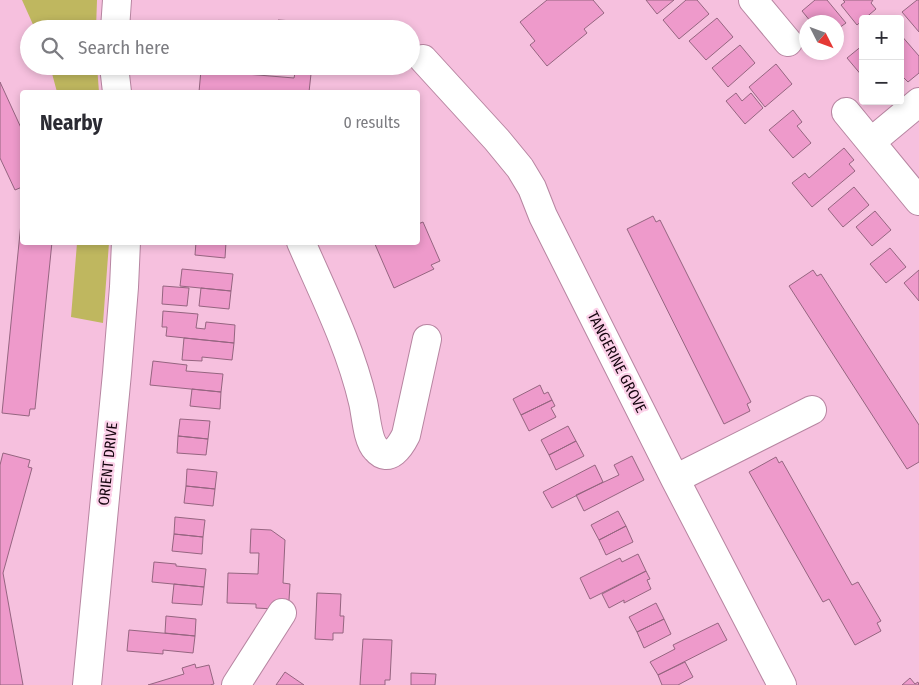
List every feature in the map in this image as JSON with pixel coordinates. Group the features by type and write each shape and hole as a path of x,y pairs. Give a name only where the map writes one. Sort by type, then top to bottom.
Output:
{"street":[{"path":"116,20 117,0"},
{"path":"759,2 788,42"},
{"name":"TANGERINE GROVE","path":"423,59 497,140 520,168 532,188 543,216 675,479 782,685"},
{"path":"115,75 117,90"},
{"path":"871,142 919,102"},
{"path":"846,112 919,201"},
{"name":"ORIENT DRIVE","path":"86,685 118,363 126,245"},
{"path":"302,245 350,356 360,388 370,439 376,450 383,454 389,454 399,448 406,435 427,339"},
{"path":"675,479 812,410"},
{"path":"236,685 282,613"}],"shaded area":[{"path":"22,0 97,0 96,20 31,20"},
{"path":"52,75 98,75 99,90 56,90"},
{"path":"77,245 109,245 103,323 71,317"}],"building":[{"path":"547,0 593,0 604,13 584,29 587,33 547,66 530,45 535,41 520,22"},
{"path":"646,0 674,0 657,14"},
{"path":"686,0 697,0 709,14 679,39 663,20"},
{"path":"815,0 827,0 839,15 805,15 802,11"},
{"path":"843,0 873,0 871,3 876,9 869,15 859,15 859,23 857,25 841,5 845,2"},
{"path":"919,0 919,32 902,12"},
{"path":"717,18 733,37 706,60 689,41"},
{"path":"904,39 919,56 919,73 908,82 904,78"},
{"path":"740,45 755,63 728,87 712,68"},
{"path":"859,48 859,72 847,58"},
{"path":"776,64 792,84 765,107 749,87"},
{"path":"201,75 258,75 294,78 295,75 311,75 309,90 199,90"},
{"path":"0,82 20,126 20,188 15,190 0,158"},
{"path":"736,93 742,101 751,93 763,108 745,124 726,101"},
{"path":"793,110 802,122 797,126 811,143 793,158 769,130"},
{"path":"844,148 854,160 849,164 855,171 812,207 792,183 805,173 809,178"},
{"path":"854,187 869,205 843,227 828,209"},
{"path":"875,211 891,230 872,246 856,227"},
{"path":"653,216 656,222 660,220 751,402 747,404 750,411 724,424 627,229"},
{"path":"423,222 440,261 431,265 434,269 394,288 375,245 420,245 420,223"},
{"path":"20,233 20,245 52,245 35,409 30,409 29,416 2,413"},
{"path":"196,245 226,245 225,258 195,255"},
{"path":"890,248 906,267 886,283 870,264"},
{"path":"182,269 233,274 231,291 180,286"},
{"path":"813,270 817,276 821,274 919,425 919,462 907,469 789,286"},
{"path":"919,270 919,301 904,283"},
{"path":"163,286 189,288 187,306 162,304"},
{"path":"201,288 231,291 229,309 199,306"},
{"path":"163,311 198,314 196,328 205,329 206,322 235,325 234,343 166,336 167,327 162,327"},
{"path":"184,338 234,343 232,360 202,357 202,361 182,360"},
{"path":"153,361 187,365 186,371 223,374 221,392 150,385"},
{"path":"540,385 544,394 548,392 552,400 521,415 513,399"},
{"path":"192,389 221,392 220,409 190,406"},
{"path":"552,400 555,406 551,408 556,417 529,431 521,415"},
{"path":"180,419 210,421 208,439 178,436"},
{"path":"568,426 576,441 549,455 541,440"},
{"path":"178,436 208,439 206,455 177,453"},
{"path":"576,441 584,456 556,470 549,455"},
{"path":"3,453 30,460 28,467 32,468 3,573 23,685 0,685 0,465"},
{"path":"632,456 644,480 584,511 576,495 619,475 614,465"},
{"path":"776,457 779,463 782,461 852,585 858,582 881,621 877,623 881,631 855,645 829,599 823,602 749,472"},
{"path":"595,465 603,482 552,508 543,492"},
{"path":"187,469 217,472 215,489 186,486"},
{"path":"186,486 215,489 213,506 184,503"},
{"path":"618,511 626,526 599,540 591,525"},
{"path":"175,517 205,520 203,537 174,534"},
{"path":"626,526 633,542 606,555 599,540"},
{"path":"251,529 271,530 285,540 283,583 290,584 289,600 274,609 256,608 256,604 227,603 228,573 258,574 259,553 250,553"},
{"path":"174,534 203,537 202,554 172,551"},
{"path":"638,554 646,571 590,599 580,578 620,558 622,562"},
{"path":"154,562 206,569 204,587 152,582"},
{"path":"646,571 650,579 647,580 651,589 624,603 624,600 609,608 602,594"},
{"path":"174,584 204,587 202,605 172,603"},
{"path":"317,593 341,594 340,616 344,616 343,633 333,633 333,640 315,639"},
{"path":"656,603 664,619 637,632 629,617"},
{"path":"166,616 196,619 195,636 165,633"},
{"path":"664,619 671,634 644,648 637,632"},
{"path":"718,623 727,640 658,675 650,662 675,649 673,645"},
{"path":"129,630 195,636 193,653 163,650 163,654 127,651"},
{"path":"363,639 392,640 390,680 385,680 385,685 360,685"},
{"path":"685,662 693,677 678,685 662,685 658,675"},
{"path":"195,664 196,668 209,665 214,684 148,685 184,674 182,668"},
{"path":"285,672 304,685 276,685"},
{"path":"411,673 436,674 435,685 411,685"},
{"path":"910,678 915,684 918,682 919,685 902,685"}]}
